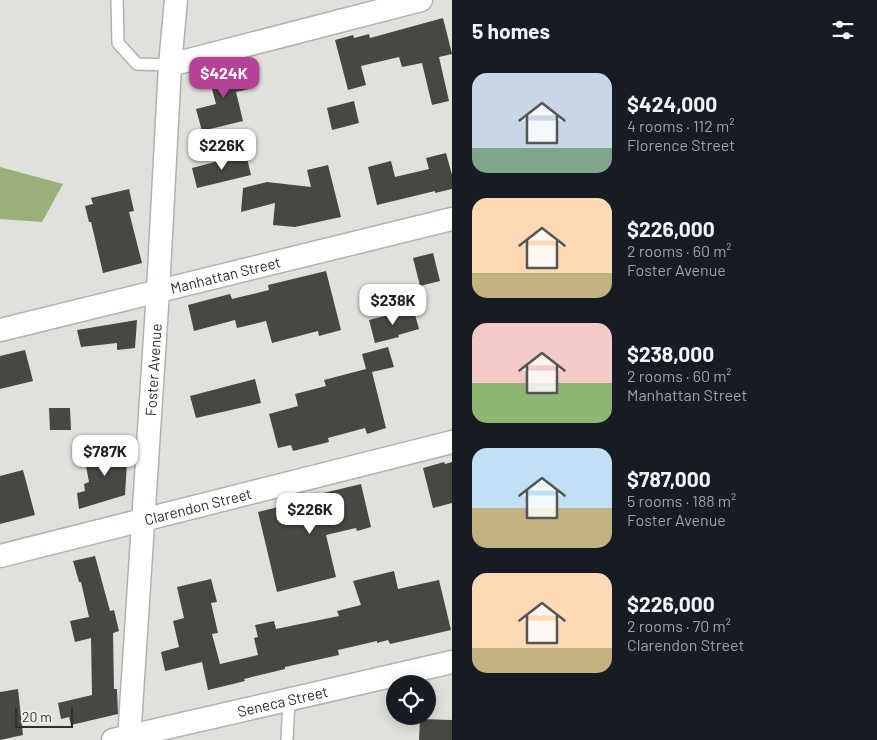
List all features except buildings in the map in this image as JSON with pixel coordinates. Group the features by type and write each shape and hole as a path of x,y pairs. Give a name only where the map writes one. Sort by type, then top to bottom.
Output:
{"street":[{"name":"Foster Avenue","path":"124,738 144,519 170,65 176,0"},
{"path":"170,65 421,0"},
{"name":"Manhattan Street","path":"0,330 452,219"},
{"name":"Clarendon Street","path":"0,556 452,442"},
{"name":"Seneca Street","path":"124,738 452,662"}],"lane":[{"path":"117,0 118,43 137,64 170,65"},
{"path":"287,740 289,699"}],"green space":[{"path":"0,167 63,184 42,222 0,219"}]}
